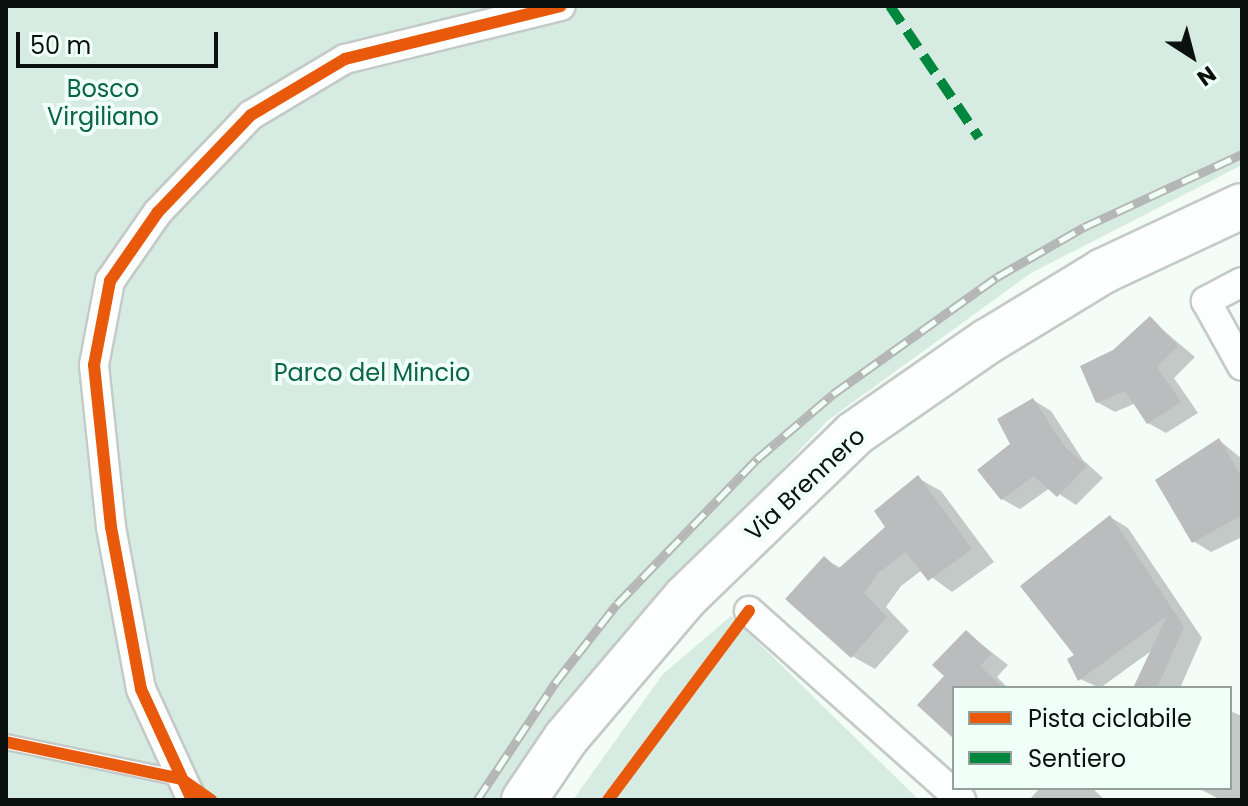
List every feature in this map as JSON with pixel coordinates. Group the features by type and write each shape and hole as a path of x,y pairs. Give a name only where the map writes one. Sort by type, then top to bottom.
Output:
{"main road":[{"name":"Via Brennero","path":"524,800 566,738 686,597 854,434 988,341 1103,271 1242,206"}],"street":[{"path":"187,789 141,689 111,527 94,365 110,281 158,212 251,115 345,59 561,6"},
{"path":"1242,282 1206,301 1242,366"},
{"path":"749,611 961,800"}],"lane":[{"path":"6,742 187,789"}],"green space":[{"name":"Parco del Mincio","path":"6,6 1242,6 1242,165 1031,273 827,421 574,693 509,800 6,800"},
{"path":"731,616 919,800 573,800 663,674"}],"building":[{"path":"1150,316 1178,346 1157,367 1181,402 1147,424 1125,391 1096,403 1080,366 1113,350"},
{"path":"1033,398 1065,447 1087,466 1057,497 1034,476 1001,500 977,470 1010,444 997,419"},
{"path":"1219,438 1242,478 1242,515 1192,543 1155,480"},
{"path":"918,475 972,549 928,581 906,552 878,573 864,593 887,617 851,658 785,599 824,556 838,569 885,527 874,511"},
{"path":"1110,515 1184,627 1158,686 1134,686 1167,616 1078,681 1067,659 1074,655 1020,586"},
{"path":"966,630 992,654 980,666 1002,686 952,686 952,737 917,705 944,676 932,665"}],"railway":[{"path":"477,800 555,683 617,604 757,459 833,394 997,277 1084,227 1242,154"}],"marked path":[{"path":"890,6 979,138"}],"cycle path":[{"path":"192,800 141,689 111,527 94,365 110,281 158,212 251,115 345,59 561,6"},
{"path":"608,800 749,611"},
{"path":"6,742 181,779 211,800"}],"park label":[{"name":"Bosco Virgiliano","path":"103,103"}]}
